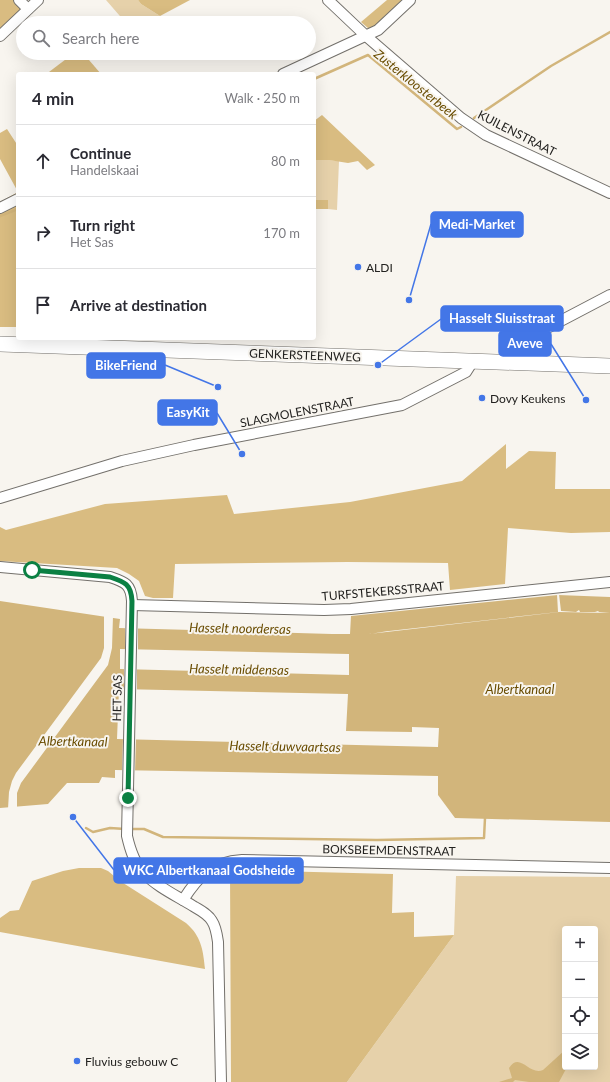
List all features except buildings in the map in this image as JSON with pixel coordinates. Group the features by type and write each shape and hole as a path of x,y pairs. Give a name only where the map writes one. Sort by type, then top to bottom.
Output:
{"main road":[{"name":"GENKERSTEENWEG","path":"0,344 610,366"}],"street":[{"path":"19,0 28,10"},
{"path":"22,16 38,0"},
{"name":"KUILENSTRAAT","path":"328,0 366,36 461,118 486,135 610,193"},
{"path":"316,59 378,30 410,0"},
{"path":"0,36 16,21"},
{"path":"287,72 314,60"},
{"path":"0,208 16,200"},
{"path":"518,363 521,342 610,295"},
{"name":"SLAGMOLENSTRAAT","path":"0,498 122,461 194,445 402,405 466,372 473,361"},
{"name":"HET SAS","path":"0,567 110,577 130,587 132,592 132,615 127,836 129,846 136,862 144,873 154,882 205,913 212,921 217,932 221,1082"},
{"name":"TURFSTEKERSSTRAAT","path":"132,605 351,609 610,582"},
{"name":"BOKSBEEMDENSTRAAT","path":"183,900 204,873 217,865 228,861 431,863 610,868"}],"shaded area":[{"path":"0,0 14,0 21,9 0,30"},
{"path":"106,0 138,0 141,4 160,16 120,16"},
{"path":"138,0 190,0 160,16 141,4"},
{"path":"387,0 415,0 376,35 361,22"},
{"path":"65,60 89,60 99,72 49,72"},
{"path":"322,115 375,165 367,170 358,161 348,163 329,160 316,160 316,120"},
{"path":"7,129 16,143 16,188 0,159 0,133"},
{"path":"316,160 339,161 337,210 328,209 327,200 316,200"},
{"path":"16,193 16,327 0,327 0,202"},
{"path":"316,200 328,200 328,209 316,209"},
{"path":"506,444 506,469 529,451 556,452 555,489 610,489 610,532 571,533 508,528 505,584 450,590 448,563 348,562 175,564 173,598 153,598 145,596 139,581 117,568 0,561 0,527 6,530 105,504 227,495 234,514 350,502 462,481"},
{"path":"79,868 101,868 108,871 120,881 186,923 198,938 205,969 0,932 0,918 10,911 19,910 32,881 63,871"},
{"path":"230,870 393,874 392,913 414,912 414,937 454,935 347,1082 231,1082"},
{"path":"456,876 610,877 610,1082 347,1082 454,935"}],"water":[{"name":"Albertkanaal","path":"558,595 610,597 610,822 455,818 438,795 438,776 115,770 115,778 102,777 99,783 67,783 48,804 0,808 0,601 120,619 119,628 350,634 351,616","holes":["120,649 349,654 349,675 120,669","119,689 348,694 346,731 412,732 412,727 439,728 438,747 117,739"]},
{"path":"562,1053 562,1070 565,1070 559,1082 529,1082 515,1080 513,1082 499,1082 512,1078 509,1068 513,1063 521,1063 533,1070 543,1070"}],"pier":[{"path":"557,594 559,594 561,611 576,612 579,610 580,612 598,611 610,613 559,612 372,634 558,612"},
{"path":"104,614 113,616 112,648 108,665 21,783 17,793 17,808 8,809 9,792 16,773 101,658 104,648"},
{"path":"125,626 138,627 138,651 125,651"},
{"path":"124,667 137,667 137,691 124,691"},
{"path":"123,737 136,737 135,772 122,772"}],"waterway":[{"name":"Zusterkloosterbeek","path":"474,118 551,66 610,32"},
{"name":"Zusterkloosterbeek","path":"316,78 368,55 457,129 461,127"},
{"name":"Zusterkloosterbeek","path":"0,216 16,210"},
{"path":"130,829 144,829 163,837 377,840 484,838 485,818"},
{"path":"86,828 93,832 110,828 125,829"}],"place":[{"name":"ALDI","path":"358,267"},
{"name":"Medi-Market","path":"409,300"},
{"name":"Hasselt Sluisstraat","path":"378,365"},
{"name":"BikeFriend","path":"218,387"},
{"name":"Dovy Keukens","path":"482,398"},
{"name":"Aveve","path":"586,400"},
{"name":"EasyKit","path":"242,454"},
{"name":"WKC Albertkanaal Godsheide","path":"73,817"},
{"name":"Fluvius gebouw C","path":"77,1061"}],"route":[{"path":"32,570 110,577 130,587 132,592 132,601 128,798"}],"water label":[{"name":"Hasselt noordersas","path":"240,628"},
{"name":"Hasselt middensas","path":"239,669"},
{"name":"Hasselt duwvaartsas","path":"285,746"}]}
